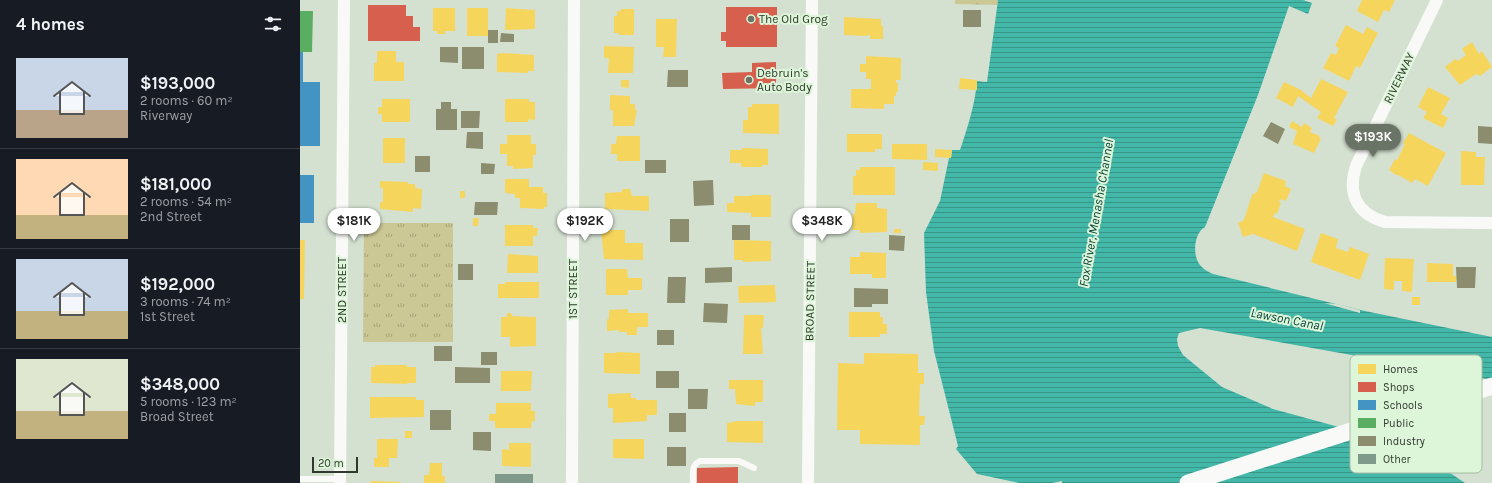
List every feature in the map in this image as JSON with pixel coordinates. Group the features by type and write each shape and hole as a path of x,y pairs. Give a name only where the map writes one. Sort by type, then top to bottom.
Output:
{"main road":[{"path":"1482,389 1492,386"},
{"path":"1188,483 1350,431"}],"street":[{"name":"2ND STREET","path":"340,481 344,0"},
{"name":"1ST STREET","path":"572,483 574,0"},
{"name":"BROAD STREET","path":"808,483 812,0"},
{"name":"RIVERWAY","path":"1437,0 1356,166 1352,178 1352,190 1356,202 1363,212 1373,219 1385,222 1492,223"}],"lane":[{"path":"693,483 693,468 696,462 700,461 739,461 754,468"},
{"path":"300,479 340,481"}],"green space":[{"path":"955,0 998,0 997,5 955,4"},
{"path":"364,223 453,223 453,342 363,342"}],"water":[{"path":"998,0 1303,0 1312,3 1308,14 1289,6 1258,95 1205,227 1198,234 1196,239 1195,250 1197,261 1203,268 1213,274 1365,311 1492,337 1492,380 1482,378 1482,355 1352,355 1200,328 1179,333 1177,339 1178,346 1183,355 1222,387 1273,409 1350,430 1350,473 1450,473 1465,483 1062,483 1062,481 1052,483 1019,483 977,474 956,449 958,446 934,351 926,292 924,233 940,201 952,150 960,150 973,107 977,81 987,82"}],"pier":[{"path":"1324,303 1337,304 1360,310 1360,313"}],"building: Homes":[{"path":"1362,0 1395,0 1389,12 1384,10 1378,22 1357,11"},
{"path":"433,8 455,8 455,31 445,31 445,34 437,34 437,31 433,31"},
{"path":"467,8 488,8 488,36 467,36"},
{"path":"506,8 535,10 535,29 505,30"},
{"path":"621,9 634,9 634,35 619,35 619,33 614,33 614,16 617,16 617,11 621,11"},
{"path":"844,17 881,19 881,26 883,26 883,39 870,39 870,35 844,35"},
{"path":"656,19 677,19 676,57 663,57 664,47 656,47"},
{"path":"1346,25 1363,34 1367,27 1378,33 1360,68 1356,66 1349,81 1323,68 1331,53 1336,55 1339,48 1335,46"},
{"path":"1472,42 1479,54 1482,51 1492,67 1480,76 1476,74 1460,85 1445,67 1455,59 1458,61 1466,55 1462,49"},
{"path":"604,46 634,47 633,73 608,73 609,58 604,58"},
{"path":"377,51 396,51 396,62 404,62 404,81 374,81 374,63 377,63"},
{"path":"497,54 534,55 534,71 528,71 528,73 497,72"},
{"path":"866,56 901,58 901,80 896,80 896,83 898,83 898,92 896,92 896,96 894,96 894,104 884,104 884,109 851,108 851,89 871,89 871,79 866,79 866,72 860,72 860,64 866,64"},
{"path":"960,78 977,80 977,90 959,89"},
{"path":"1321,79 1348,92 1334,118 1337,120 1333,126 1317,118 1321,112 1298,96 1293,107 1276,98 1284,82 1301,90 1311,98"},
{"path":"621,80 629,80 629,88 621,87"},
{"path":"1428,87 1450,98 1441,114 1448,118 1443,128 1423,118 1427,112 1418,107"},
{"path":"610,95 630,96 630,104 635,104 635,110 637,110 634,126 613,126 613,110 610,110"},
{"path":"382,99 410,99 410,122 382,122 382,114 378,114 378,107 382,107"},
{"path":"505,99 529,99 529,102 535,102 535,120 529,119 528,122 505,122"},
{"path":"752,104 779,104 779,134 743,133 743,120 748,120 748,107 752,107"},
{"path":"1292,121 1302,127 1304,123 1312,128 1310,132 1320,136 1319,138 1321,139 1314,153 1293,144 1297,131 1289,127"},
{"path":"1409,133 1446,153 1428,186 1415,179 1412,183 1389,170 1395,159 1397,160 1405,144 1403,143"},
{"path":"847,134 882,134 882,149 875,149 875,152 847,152"},
{"path":"507,135 531,135 531,144 536,144 536,155 533,155 533,168 513,169 513,166 507,166 507,154 500,154 500,144 507,144"},
{"path":"617,136 640,136 640,161 617,161 617,154 611,154 611,144 616,144"},
{"path":"383,138 405,138 405,163 383,163"},
{"path":"892,144 927,144 927,160 892,159"},
{"path":"742,148 768,149 768,165 762,165 762,167 741,167 741,163 730,163 730,150 742,150"},
{"path":"935,149 952,150 951,158 935,157"},
{"path":"1461,151 1476,152 1476,157 1485,157 1484,185 1461,185"},
{"path":"923,162 938,163 938,171 923,170"},
{"path":"860,167 895,167 895,195 853,195 853,176 856,176 856,170 860,170"},
{"path":"1264,173 1286,181 1285,186 1291,189 1286,201 1280,199 1279,202 1281,203 1277,214 1275,213 1273,217 1305,229 1297,251 1253,234 1243,237 1238,223 1244,220 1252,195 1257,192"},
{"path":"505,179 529,179 529,187 543,187 543,193 547,193 547,207 544,207 544,209 520,208 520,198 515,198 515,194 505,193"},
{"path":"380,181 408,182 408,184 415,184 415,188 422,189 421,209 413,208 413,212 380,209 380,202 383,202 383,188 380,188"},
{"path":"622,189 630,189 632,196 649,196 649,211 605,209 605,193 622,192"},
{"path":"460,191 465,191 465,198 460,198"},
{"path":"771,195 771,217 751,217 751,213 727,212 727,203 734,203 734,196"},
{"path":"856,203 877,203 877,208 887,209 887,232 860,233 860,230 852,230 853,214 855,214"},
{"path":"473,218 479,218 478,226 473,226"},
{"path":"505,225 533,225 533,228 538,228 537,236 533,236 533,246 505,246"},
{"path":"894,229 901,229 901,233 894,233"},
{"path":"601,230 625,230 625,243 643,243 643,260 604,259"},
{"path":"1321,233 1338,239 1336,248 1348,252 1350,247 1369,254 1360,280 1311,262"},
{"path":"300,240 305,240 304,299 300,299"},
{"path":"734,240 771,241 771,261 743,262 743,260 734,260"},
{"path":"860,252 886,253 886,278 872,278 872,274 850,274 850,257 860,257"},
{"path":"508,254 538,256 538,273 507,273"},
{"path":"1385,258 1414,259 1412,292 1402,291 1402,281 1394,281 1394,290 1384,289"},
{"path":"1427,263 1453,264 1453,276 1457,276 1456,282 1427,282"},
{"path":"606,269 627,269 628,278 642,278 642,290 628,290 628,295 606,295"},
{"path":"505,282 539,282 539,298 498,298 498,284 505,284"},
{"path":"775,285 776,302 739,303 738,286"},
{"path":"1412,297 1420,297 1420,305 1412,305"},
{"path":"628,309 628,313 648,313 648,327 637,327 637,335 627,335 627,332 619,332 619,330 607,331 609,310"},
{"path":"849,312 880,312 880,317 883,317 883,324 887,324 887,334 880,334 880,337 849,337"},
{"path":"507,313 511,313 512,316 536,317 536,346 510,347 510,337 501,337 501,317 507,317"},
{"path":"744,315 764,315 763,328 761,328 763,354 743,354"},
{"path":"604,353 640,353 640,374 604,373"},
{"path":"864,353 918,354 918,373 924,373 924,384 920,384 919,416 925,416 924,425 920,425 920,445 860,444 860,430 837,430 838,363 864,364"},
{"path":"375,365 407,365 407,367 416,367 416,383 371,383 371,367 375,367"},
{"path":"501,371 532,371 531,391 501,391"},
{"path":"729,380 763,380 763,402 755,402 755,406 736,404 735,389 729,389"},
{"path":"631,393 631,398 636,398 636,400 657,400 657,415 647,415 647,421 613,423 613,408 608,408 608,394"},
{"path":"370,397 416,397 416,400 424,400 424,417 370,418"},
{"path":"496,403 531,403 531,411 535,411 535,421 532,421 531,428 495,428 495,421 489,421 489,414 496,414"},
{"path":"738,421 763,421 763,443 727,442 727,423"},
{"path":"405,431 412,431 412,438 405,438"},
{"path":"377,439 398,439 397,458 389,458 389,467 374,467 374,458 377,458"},
{"path":"613,439 644,439 644,459 613,458"},
{"path":"509,443 531,443 531,467 502,466 502,449 509,450"},
{"path":"430,463 442,463 442,476 445,476 445,483 424,483 424,475 429,475"},
{"path":"371,481 401,482 401,483 371,483"}],"building: Shops":[{"path":"368,5 406,5 406,16 413,16 413,27 420,27 420,41 368,41"},
{"name":"The Old Grog","path":"726,7 777,7 777,47 726,47 726,41 721,41 721,32 726,32"},
{"name":"Debruin's Auto Body","path":"776,62 776,88 723,89 722,73 752,72 752,63"},
{"path":"738,467 738,483 697,483 697,468"}],"building: Schools":[{"path":"300,52 303,52 303,82 320,82 320,146 300,146"},
{"path":"300,175 314,175 314,223 300,223"}],"building: Public":[{"path":"300,11 313,11 312,52 300,52"}],"building: Industry":[{"path":"963,10 981,10 981,27 963,27"},
{"path":"488,30 498,30 498,43 488,43"},
{"path":"501,33 514,34 514,42 500,42"},
{"path":"440,47 458,47 458,63 440,62"},
{"path":"462,47 484,47 484,69 462,69"},
{"path":"668,70 688,70 688,87 667,87"},
{"path":"441,102 451,102 451,109 457,109 457,130 436,130 436,109 441,109"},
{"path":"461,111 480,111 479,128 461,128"},
{"path":"1271,122 1285,129 1278,144 1263,136"},
{"path":"1478,126 1492,127 1492,144 1478,143"},
{"path":"467,132 483,132 483,149 466,148"},
{"path":"415,156 430,156 430,172 415,172"},
{"path":"645,160 666,160 666,173 645,173"},
{"path":"481,163 495,164 494,174 481,174"},
{"path":"713,180 714,205 694,206 693,181"},
{"path":"475,202 498,202 497,215 474,215"},
{"path":"670,219 689,219 689,242 670,242"},
{"path":"732,225 750,225 750,240 732,240"},
{"path":"889,235 905,236 904,251 889,250"},
{"path":"458,264 473,264 473,280 458,280"},
{"path":"732,267 732,282 705,283 705,268"},
{"path":"1456,267 1476,267 1475,288 1457,288"},
{"path":"668,277 686,277 685,303 667,303"},
{"path":"854,288 888,289 888,304 872,304 872,307 854,307"},
{"path":"704,303 728,304 727,323 703,322"},
{"path":"657,330 674,330 674,345 657,345"},
{"path":"434,346 452,346 452,361 434,361"},
{"path":"481,352 497,352 497,365 481,365"},
{"path":"455,367 490,368 490,383 455,383"},
{"path":"656,371 679,371 679,388 656,388"},
{"path":"688,389 708,389 707,409 688,409"},
{"path":"430,410 451,410 451,430 430,430"},
{"path":"669,413 686,413 686,432 669,432"},
{"path":"473,432 491,432 491,451 473,450"},
{"path":"667,447 686,447 686,466 667,466"}],"building: Other":[{"path":"495,474 533,474 533,483 495,483"}],"place":[{"name":"The Old Grog","path":"751,19"},
{"name":"Debruin's Auto Body","path":"749,80"}],"water label":[{"name":"Fox River, Menasha Channel","path":"1096,213"},
{"name":"Lawson Canal","path":"1287,319"}]}
